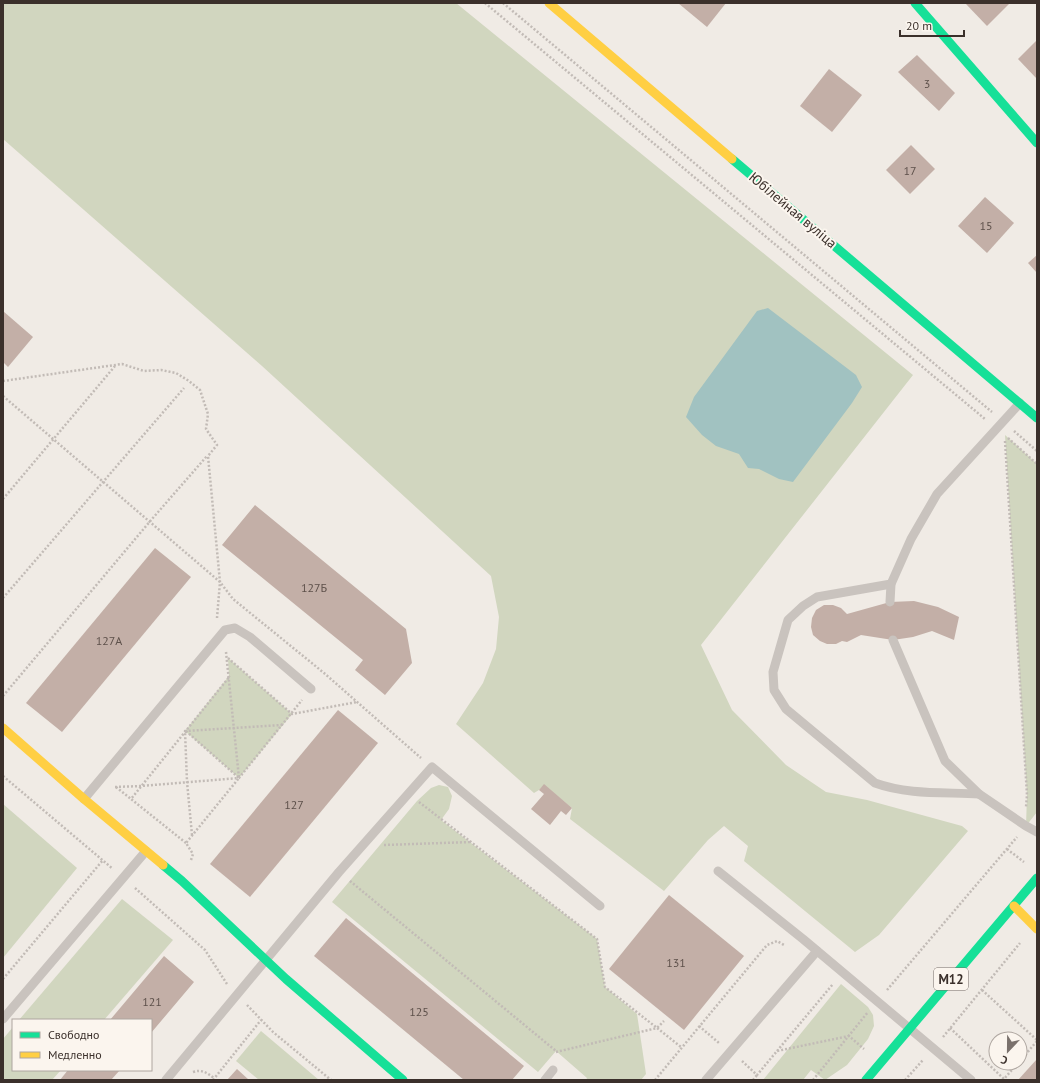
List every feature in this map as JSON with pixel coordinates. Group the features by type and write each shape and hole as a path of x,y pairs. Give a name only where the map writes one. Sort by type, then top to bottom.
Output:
{"street":[{"name":"Юбілейная вуліца","path":"549,3 1037,418"},
{"path":"915,3 1037,143"},
{"path":"3,728 84,799 182,881 265,961 403,1080"},
{"name":"М12","path":"866,1080 1037,878"},
{"path":"1014,906 1036,928"}],"lane":[{"path":"890,602 891,584 912,539 938,494 1020,403"},
{"path":"891,584 817,597 803,606 788,620 773,672 774,690 786,709 875,783 892,789 979,794"},
{"path":"84,799 224,630 235,628 250,637 311,689"},
{"path":"893,640 945,761 979,794 1037,832"},
{"path":"166,1080 339,872 432,767 600,906"},
{"path":"3,1019 146,851"},
{"path":"718,871 817,951 971,1080"},
{"path":"706,1080 817,951"},
{"path":"545,1080 553,1070"}],"path":[{"path":"485,3 996,428"},
{"path":"503,3 1037,451"},
{"path":"3,381 122,364 144,371 161,370 176,373 200,390 208,414 206,429 217,445 3,696"},
{"path":"3,499 116,365"},
{"path":"3,598 184,388"},
{"path":"3,396 52,440 220,582 233,599 324,674 432,767"},
{"path":"813,1080 1026,826 1027,795 1005,435 1037,464"},
{"path":"208,456 220,582 217,619 228,658 233,728 240,778"},
{"path":"228,658 292,714"},
{"path":"186,842 324,674"},
{"path":"131,799 230,676"},
{"path":"292,714 356,702"},
{"path":"185,731 283,725"},
{"path":"185,731 240,778"},
{"path":"185,731 187,782 192,835"},
{"path":"3,776 103,860 205,950 228,986 274,1032 331,1080"},
{"path":"94,787 141,786 240,778"},
{"path":"116,787 186,842 194,854 182,881"},
{"path":"417,801 597,939 605,987 682,1047"},
{"path":"384,840 380,845 471,842"},
{"path":"3,979 103,860"},
{"path":"345,886 354,874"},
{"path":"349,880 556,1051 657,1028 664,1021"},
{"path":"905,1080 1036,928"},
{"path":"655,1080 767,945 777,941 786,946"},
{"path":"753,1080 842,973"},
{"path":"982,990 1037,1041 1028,1052"},
{"path":"189,1076 199,1070 207,1072 214,1079 261,1020"},
{"path":"699,1026 757,1075 759,1080"},
{"path":"950,1028 988,1064"},
{"path":"777,1051 849,1036"},
{"path":"849,1036 880,1063"},
{"path":"996,1071 1004,1079 1011,1071"}],"green space":[{"path":"3,3 456,3 913,375 701,645 732,710 786,765 826,792 867,800 962,826 968,831 879,935 855,952 744,861 748,846 724,826 708,840 664,891 570,819 572,808 544,785 534,793 456,724 483,683 496,649 499,617 491,576 262,366 3,139"},
{"path":"1005,435 1037,464 1037,812 1026,826 1027,795"},
{"path":"228,658 292,714 239,778 185,731 229,676"},
{"path":"439,785 448,787 452,796 449,809 441,820 597,939 605,987 637,1014 646,1074 641,1080 586,1080 587,1078 556,1051 538,1072 332,902 417,801 431,788"},
{"path":"3,804 77,868 3,958"},
{"path":"122,899 173,940 105,1019 20,1019"},
{"path":"841,984 868,1007 873,1015 874,1026 868,1039 847,1065 825,1080 811,1070 803,1080 763,1080"},
{"path":"12,1028 12,1071 60,1071 52,1080 3,1080 3,1039"},
{"path":"261,1031 319,1080 259,1080 236,1061"}],"water":[{"path":"768,308 856,375 862,387 852,403 793,482 779,479 759,469 748,468 739,454 716,446 702,435 686,417 694,397 757,311"}],"building":[{"path":"678,3 726,3 707,27"},
{"path":"965,3 1010,3 987,26"},
{"path":"1037,40 1037,79 1018,59"},
{"path":"917,55 955,93 939,111 898,72"},
{"path":"829,69 862,95 832,132 800,106"},
{"path":"911,145 935,169 910,194 886,170"},
{"path":"985,197 1014,223 987,253 958,226"},
{"path":"1037,255 1037,273 1028,263"},
{"path":"3,311 33,337 8,367 3,362"},
{"path":"255,505 406,629 412,663 385,695 355,670 363,660 222,545"},
{"path":"155,548 191,577 62,732 26,703"},
{"path":"914,601 938,607 959,617 954,640 932,631 913,637 893,640 861,635 847,642 842,641 836,644 827,644 820,641 813,635 811,627 812,618 816,610 824,605 833,605 841,608 847,614 890,602"},
{"path":"338,710 378,743 250,897 210,864"},
{"path":"544,784 572,808 566,815 561,811 550,825 531,809 544,794 539,790"},
{"path":"669,895 744,956 684,1030 609,969"},
{"path":"346,918 524,1066 512,1080 464,1080 314,956"},
{"path":"164,956 194,982 152,1032 152,1019 111,1019"},
{"path":"1037,1059 1037,1080 1018,1080 1026,1071 1028,1071 1028,1069"},
{"path":"237,1069 249,1080 227,1080"},
{"path":"67,1071 119,1071 111,1080 60,1080"}],"traffic: fast":[{"path":"915,3 1037,143"},
{"path":"732,159 1037,418"},
{"path":"163,865 286,979 403,1080"},
{"path":"866,1080 1037,878"}],"traffic: slow":[{"path":"549,3 732,159"},
{"path":"3,728 84,799 163,865"},
{"path":"1014,906 1037,929"}]}
